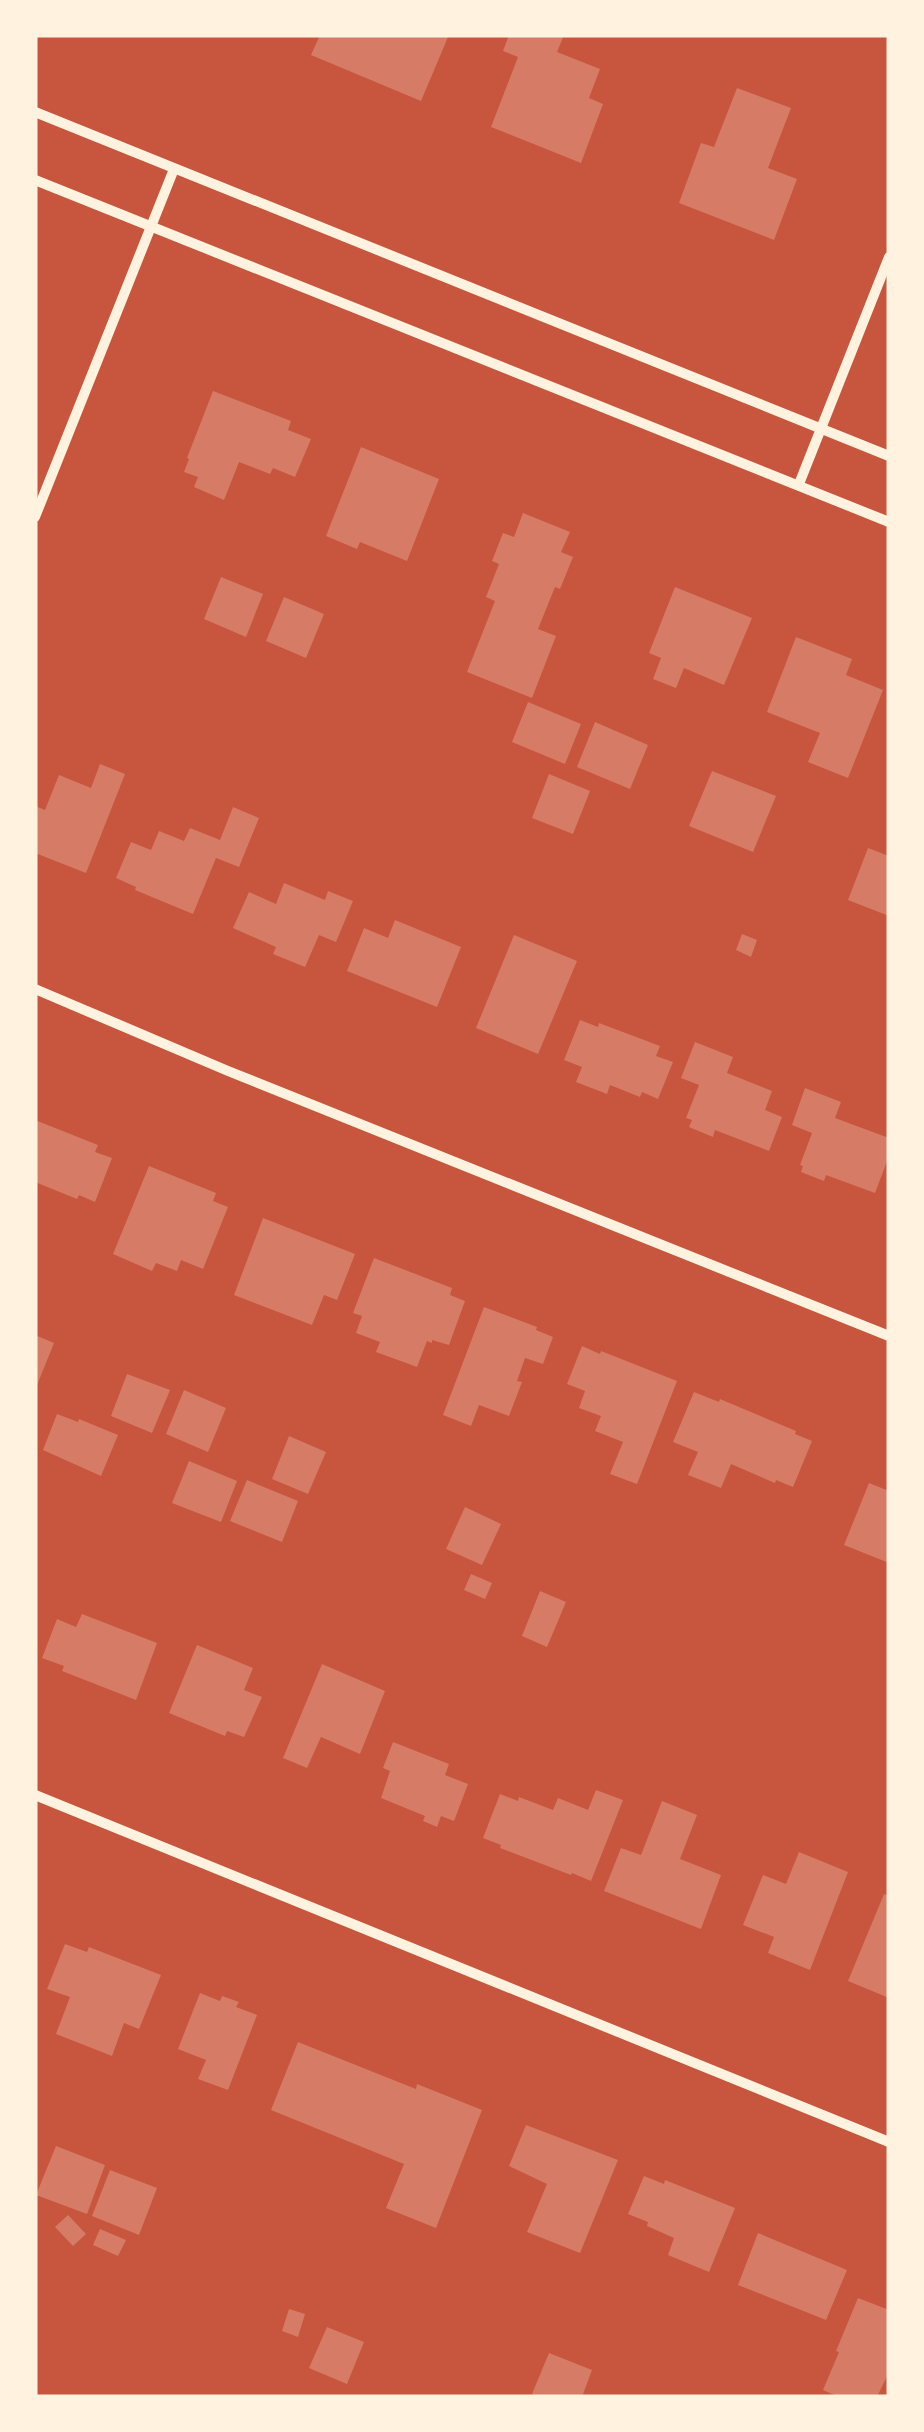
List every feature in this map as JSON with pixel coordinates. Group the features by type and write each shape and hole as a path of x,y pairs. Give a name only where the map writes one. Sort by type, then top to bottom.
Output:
{"street":[{"path":"35,112 889,456"},
{"path":"35,516 174,169"},
{"path":"35,180 889,522"},
{"path":"799,484 889,257"},
{"path":"35,989 228,1071 889,1336"},
{"path":"35,1795 889,2142"}],"building":[{"path":"320,35 448,37 421,101 311,55"},
{"path":"509,35 564,35 557,52 600,69 589,98 603,104 581,163 491,127 518,57 503,51"},
{"path":"737,88 791,108 768,168 797,179 774,240 679,203 701,143 714,147"},
{"path":"213,391 291,421 288,430 311,439 295,477 273,468 270,474 239,462 224,500 194,487 198,477 184,472"},
{"path":"361,447 439,479 407,561 360,542 357,549 326,536"},
{"path":"523,513 570,532 561,552 573,557 560,589 555,587 538,629 556,636 532,698 467,672 495,601 486,597 499,564 492,561 503,533 514,537"},
{"path":"221,577 263,594 246,637 204,619"},
{"path":"675,587 752,618 724,685 684,668 676,688 653,679 661,658 649,653"},
{"path":"284,597 324,614 306,658 266,641"},
{"path":"796,637 852,659 846,675 883,690 848,778 808,762 820,733 767,712"},
{"path":"528,702 581,724 565,764 512,742"},
{"path":"595,722 648,745 630,789 577,767"},
{"path":"100,764 125,774 86,873 35,853 35,806 45,810 59,775 91,788"},
{"path":"712,771 776,796 753,852 689,826"},
{"path":"549,774 590,791 573,834 532,818"},
{"path":"233,807 259,818 239,867 216,858 193,914 116,878 131,842 151,850 159,831 184,841 190,828 220,840"},
{"path":"868,848 889,856 889,916 848,900"},
{"path":"284,883 325,900 328,891 353,901 336,942 319,935 305,967 273,954 276,947 233,928 249,892 276,904"},
{"path":"395,920 461,947 437,1007 347,971 364,928 388,938"},
{"path":"742,934 757,940 751,957 736,950"},
{"path":"514,935 577,961 538,1054 476,1028"},
{"path":"580,1020 598,1027 599,1023 660,1046 656,1056 673,1062 658,1099 642,1092 640,1097 610,1085 607,1094 576,1082 582,1067 564,1060"},
{"path":"695,1042 733,1057 727,1073 772,1091 765,1110 782,1117 769,1151 715,1130 713,1137 689,1127 692,1120 686,1118 699,1085 681,1078"},
{"path":"805,1088 841,1102 835,1118 889,1138 889,1156 875,1193 826,1175 824,1181 801,1172 812,1133 792,1125"},
{"path":"35,1120 98,1145 95,1152 112,1158 95,1202 35,1182"},
{"path":"149,1166 216,1193 213,1201 228,1207 203,1269 181,1260 177,1271 156,1263 152,1271 113,1254"},
{"path":"263,1218 355,1254 337,1300 324,1295 312,1325 234,1295"},
{"path":"374,1258 452,1288 450,1295 465,1301 449,1345 427,1341 417,1367 376,1352 380,1342 356,1333 362,1316 353,1313"},
{"path":"484,1307 553,1337 543,1364 525,1358 517,1381 522,1382 509,1416 479,1405 471,1426 443,1415"},
{"path":"35,1335 54,1343 35,1390"},
{"path":"582,1346 677,1381 637,1484 610,1474 623,1442 595,1431 601,1416 579,1408 585,1391 567,1384"},
{"path":"127,1374 170,1390 152,1433 111,1416"},
{"path":"184,1390 226,1408 208,1452 166,1434"},
{"path":"694,1392 719,1402 720,1399 812,1441 793,1487 731,1464 721,1488 688,1475 698,1452 673,1442"},
{"path":"57,1414 118,1435 101,1476 43,1450"},
{"path":"289,1436 326,1452 308,1494 272,1479"},
{"path":"189,1461 237,1481 221,1522 172,1503"},
{"path":"247,1480 298,1501 282,1542 230,1521"},
{"path":"869,1483 889,1491 889,1563 844,1545"},
{"path":"465,1507 501,1524 482,1565 446,1549"},
{"path":"471,1574 492,1583 485,1599 464,1590"},
{"path":"540,1591 566,1602 547,1647 522,1636"},
{"path":"82,1614 157,1643 136,1700 62,1671 64,1666 42,1658 57,1619 76,1627"},
{"path":"197,1645 253,1668 244,1690 262,1697 244,1737 227,1731 225,1736 169,1713"},
{"path":"322,1664 385,1691 360,1754 321,1737 307,1768 283,1758"},
{"path":"393,1742 449,1764 445,1775 468,1784 454,1821 441,1816 437,1827 423,1821 425,1816 381,1798 390,1771 383,1768"},
{"path":"596,1790 623,1800 591,1881 500,1848 501,1845 483,1838 500,1794 553,1810 558,1798 588,1810"},
{"path":"662,1801 697,1815 680,1859 721,1875 701,1929 604,1891 621,1848 641,1855"},
{"path":"799,1852 848,1872 810,1970 768,1953 774,1937 743,1925 763,1875 786,1884"},
{"path":"884,1894 889,1896 889,1998 848,1981"},
{"path":"65,1944 87,1952 89,1947 161,1975 139,2029 124,2023 112,2056 56,2034 70,1997 47,1989"},
{"path":"200,1993 220,2001 222,1996 239,2002 236,2007 257,2015 228,2090 198,2079 206,2060 178,2049"},
{"path":"298,2042 416,2089 417,2084 482,2110 436,2228 386,2208 404,2164 271,2110"},
{"path":"526,2125 618,2160 580,2253 527,2232 547,2184 509,2166"},
{"path":"56,2146 105,2165 87,2214 36,2195"},
{"path":"110,2170 157,2188 139,2235 92,2216"},
{"path":"644,2176 664,2184 665,2180 735,2208 709,2272 668,2255 674,2238 628,2214"},
{"path":"68,2215 86,2234 73,2246 55,2227"},
{"path":"100,2229 126,2240 118,2256 93,2245"},
{"path":"758,2233 847,2270 826,2320 738,2285"},
{"path":"858,2298 889,2310 889,2372 877,2397 839,2397 823,2390"},
{"path":"289,2309 305,2314 298,2337 282,2331"},
{"path":"327,2327 364,2342 347,2384 309,2368"},
{"path":"549,2353 592,2370 582,2397 532,2394"}]}
